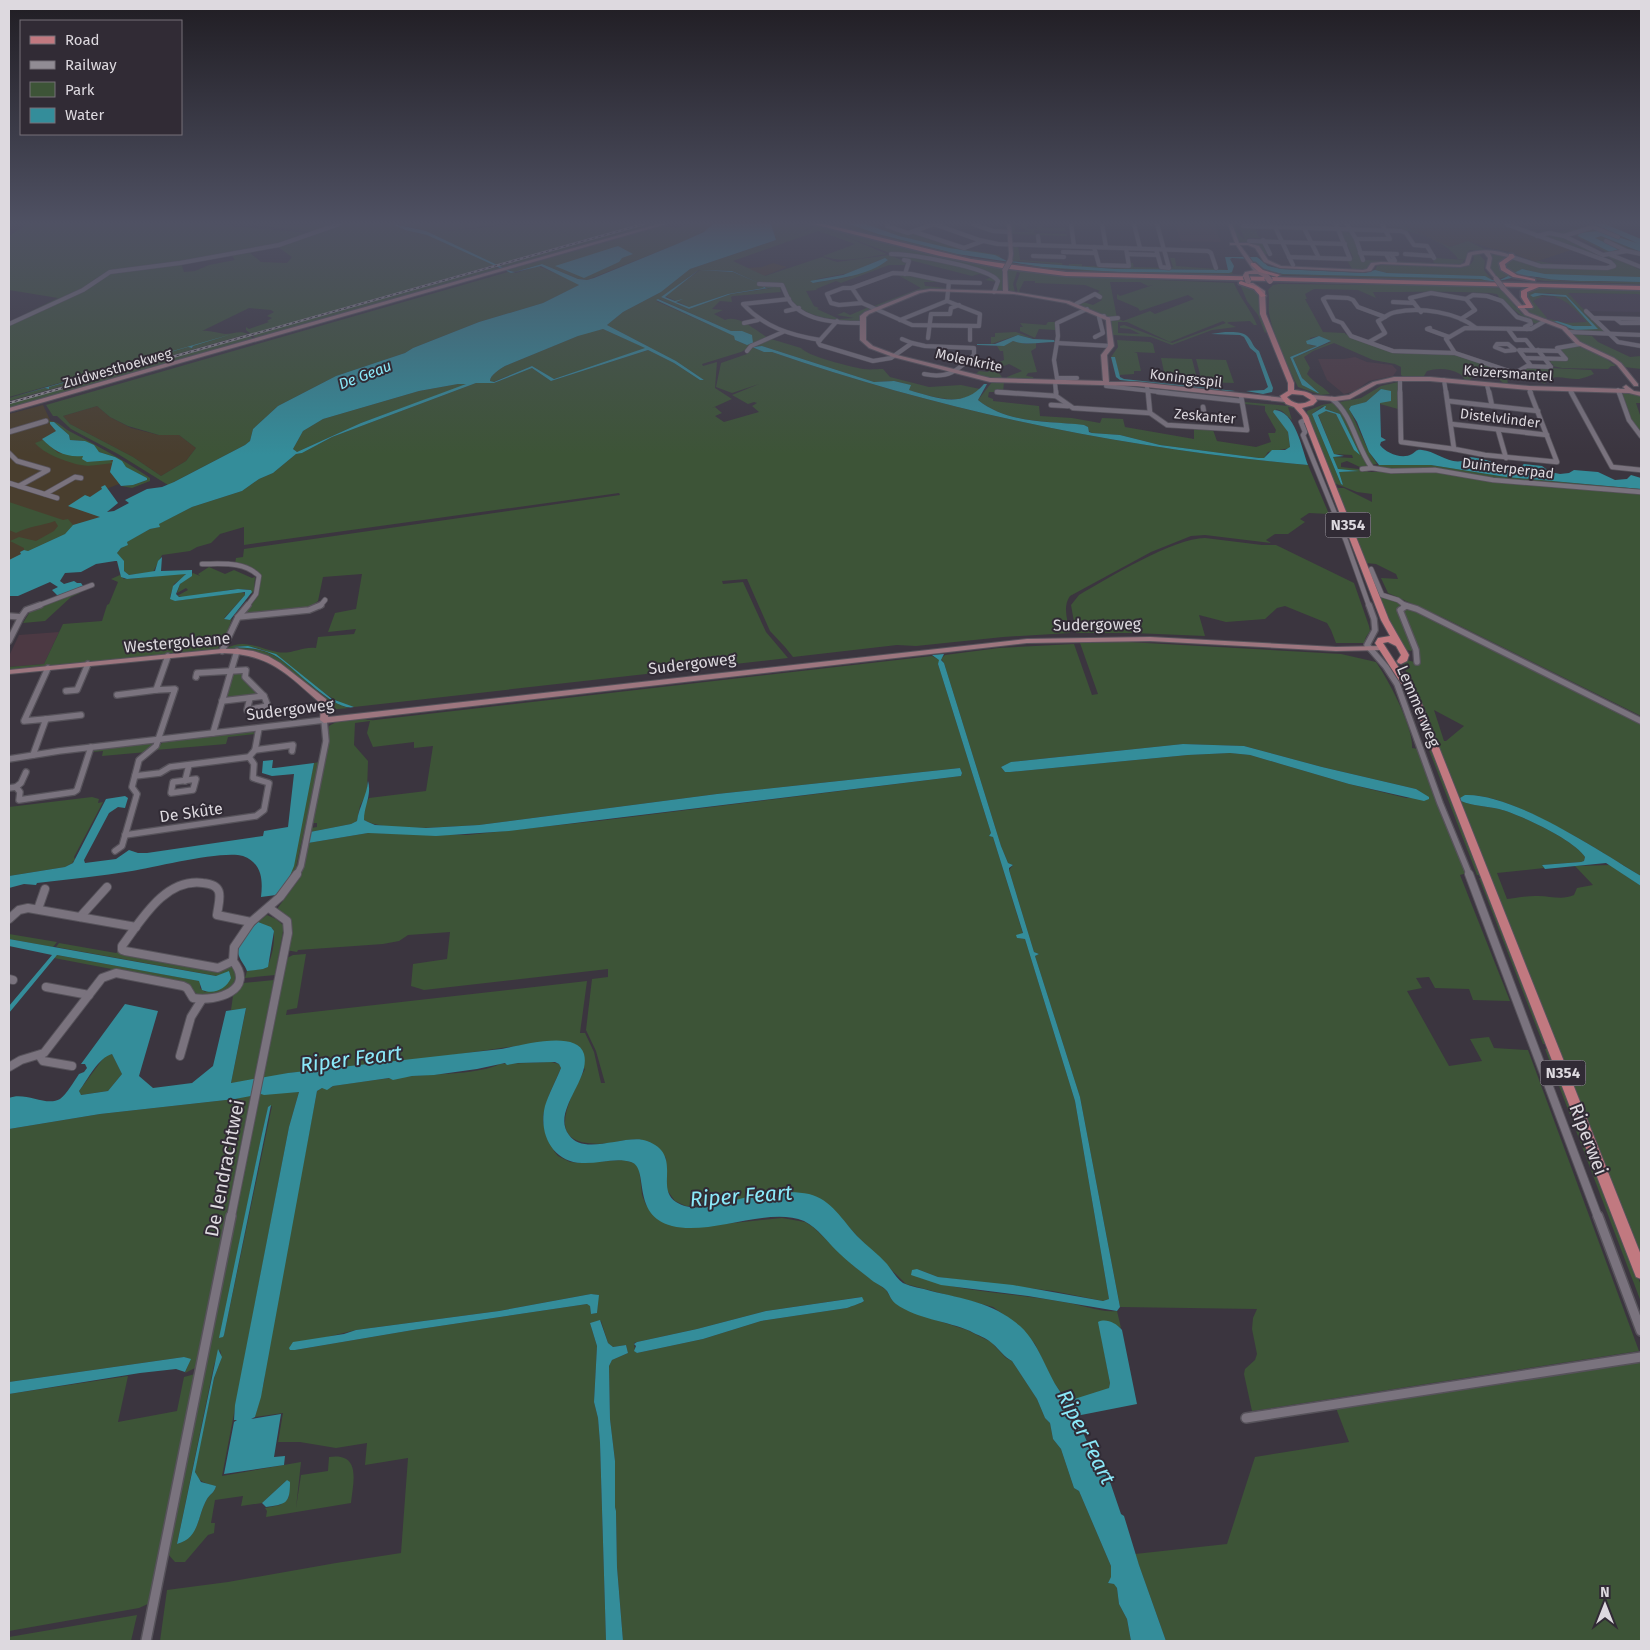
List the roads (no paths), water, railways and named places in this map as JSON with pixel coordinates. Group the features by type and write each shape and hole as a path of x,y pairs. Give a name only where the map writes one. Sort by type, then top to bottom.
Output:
{"highway":[{"path":"1522,307 1530,306 1527,301"}],"main road":[{"path":"1264,301 1264,314 1291,382 1291,392"},
{"path":"1265,301 1268,316 1294,383 1300,392 1313,399 1305,406"},
{"path":"1284,398 1291,392 1300,392"},
{"name":"N354","path":"1284,398 1296,405 1305,406"},
{"name":"Lemmerweg","path":"1296,405 1306,418 1385,620 1398,644"},
{"name":"Lemmerweg","path":"1305,406 1306,418"},
{"name":"Lemmerweg","path":"1385,620 1387,634 1385,639"},
{"path":"1385,639 1392,640 1398,644"},
{"name":"N354","path":"1385,639 1380,642 1385,652"},
{"name":"N354","path":"1398,644 1403,657"},
{"path":"1385,652 1394,660 1403,657"},
{"name":"Lemmerweg","path":"1385,652 1416,700"},
{"name":"Lemmerweg","path":"1403,657 1416,700 1485,873"},
{"name":"Riperwei","path":"1485,873 1641,1272"}],"street":[{"path":"9,324 59,301"},
{"name":"Zuidwesthoekweg","path":"9,410 396,301"},
{"path":"771,301 743,304 758,320 784,332 820,340"},
{"path":"791,301 798,308 815,316 837,321 862,323 863,316 867,313 896,301"},
{"path":"830,301 837,305 862,303 912,325 980,326 980,314 949,301"},
{"path":"900,320 945,301"},
{"path":"1057,301 1076,304 1106,318 1111,335 1111,346 1104,355 1106,384"},
{"path":"1324,301 1334,320 1337,320 1335,322 1337,326 1345,327 1351,336 1398,352 1454,353 1514,373 1531,366 1551,367 1526,340 1516,340 1508,329"},
{"path":"1354,301 1358,307 1385,317"},
{"path":"1461,319 1475,310 1468,301"},
{"path":"1502,301 1517,317 1532,323 1525,327 1527,330"},
{"path":"1516,301 1527,314 1564,328 1569,332 1572,339 1616,361 1633,386"},
{"path":"1392,302 1414,303 1421,312"},
{"path":"928,338 931,314 950,314 951,308 959,305"},
{"path":"786,312 798,308"},
{"path":"997,392 1056,396 1057,381 1054,360 1057,343 1057,323 1087,309"},
{"path":"1586,311 1620,343 1641,346"},
{"path":"1369,342 1385,333 1378,321 1397,312 1441,313 1472,323 1476,328"},
{"path":"806,320 815,316"},
{"path":"1103,334 1099,317 1118,318"},
{"path":"1593,318 1641,319"},
{"path":"1615,318 1621,322 1641,323"},
{"path":"744,323 758,320"},
{"path":"837,321 818,342 820,345 869,360 891,358 912,343"},
{"path":"1454,353 1445,340 1465,328 1527,330 1533,329 1545,321"},
{"name":"Molenkrite","path":"862,323 863,340 866,344 895,356 954,372 997,381 1057,381 1106,384"},
{"path":"970,327 970,340"},
{"path":"1430,328 1427,329 1449,337"},
{"path":"747,350 751,346 784,332"},
{"path":"1569,332 1641,335"},
{"path":"1094,337 1103,334 1111,335"},
{"path":"902,339 926,346 974,348 974,355 950,375 938,378 924,374"},
{"path":"1057,343 1111,346"},
{"path":"1559,351 1557,348 1580,344"},
{"path":"1525,358 1566,359 1559,351 1517,350 1531,366"},
{"path":"1057,381 1078,378"},
{"path":"1398,379 1401,442 1506,458 1557,462 1529,388"},
{"name":"Keizersmantel","path":"1313,399 1356,398 1377,385 1398,379 1444,380 1487,385 1570,390 1618,390 1633,386 1641,394"},
{"path":"1444,380 1454,449"},
{"name":"Koningsspil","path":"1106,384 1241,398 1284,398"},
{"path":"1487,385 1492,406"},
{"path":"1147,387 1150,413"},
{"path":"1570,390 1613,469 1641,470"},
{"path":"1618,390 1629,420 1641,436"},
{"name":"Zeskanter","path":"1056,396 1070,406"},
{"name":"Zeskanter","path":"1051,405 1150,413 1167,425 1247,430 1241,398"},
{"path":"1334,400 1349,424 1364,458 1372,468"},
{"path":"1448,401 1538,412"},
{"path":"1203,407 1205,418"},
{"name":"Lemmerweg","path":"1306,418 1301,422 1305,432 1303,435 1346,541 1374,621 1374,632 1367,642 1370,649 1385,665 1398,687 1440,803 1470,876"},
{"path":"9,432 46,421"},
{"name":"Distelvlinder","path":"1451,424 1547,435"},
{"path":"1498,430 1506,458"},
{"path":"9,453 17,461 48,470 19,486"},
{"name":"Duinterperpad","path":"1362,469 1372,468 1391,471 1435,470 1493,480 1641,492"},
{"path":"45,494 75,477 81,478"},
{"path":"9,483 57,498"},
{"path":"202,564 240,566 258,574 256,594 238,617 222,651"},
{"path":"1371,569 1380,593 1400,600 1406,606 1417,609 1641,720"},
{"path":"9,641 26,610 92,585"},
{"path":"238,617 309,610 320,606 325,600"},
{"path":"1406,606 1400,610 1417,654 1417,662"},
{"path":"10,617 21,618"},
{"name":"Sudergoweg","path":"9,759 159,739 1027,641 1142,638 1336,649 1370,649 1385,652"},
{"name":"Westergoleane","path":"9,672 222,651 258,654 272,660 323,701 325,707 324,720"},
{"path":"213,733 237,651"},
{"path":"1403,657 1417,654"},
{"path":"156,690 168,656"},
{"path":"66,691 77,690 88,664"},
{"path":"48,668 24,721 81,716"},
{"path":"196,677 197,673 246,670 245,677 264,696 268,707 247,710 250,698"},
{"path":"115,851 122,846 137,794 132,787 139,760 154,749 175,689 117,695"},
{"path":"222,701 264,696"},
{"path":"33,755 46,719"},
{"path":"233,961 234,947 251,922 269,908 292,885 301,866 326,742 324,720"},
{"path":"135,776 160,773 170,767 249,756 255,750 259,728"},
{"path":"255,750 293,745 292,751"},
{"path":"12,787 20,792 19,800 74,792 92,747"},
{"name":"De Skûte","path":"125,835 261,814 264,810 269,783 266,780 253,778 254,764 249,756"},
{"path":"185,781 189,764"},
{"path":"12,787 21,783 26,772"},
{"name":"Riperwei","path":"1470,876 1641,1331"},
{"path":"233,961 218,968 125,951 122,950 122,946 167,892 184,884 194,882 204,882 218,889 220,896 217,915 251,922"},
{"path":"80,917 107,887"},
{"path":"38,909 45,889"},
{"path":"9,919 22,908 38,909 136,927"},
{"name":"De Iendrachtwei","path":"146,1641 260,1077 288,927 287,921 269,908"},
{"path":"9,1068 21,1060 40,1056 102,978 116,973 183,986 187,988 193,998 201,1001 216,1000 226,995 240,980 242,973 240,967 233,961"},
{"path":"46,987 89,995"},
{"path":"180,1056 191,1017 201,1001"},
{"path":"40,1056 43,1060 72,1066"},
{"path":"1246,1418 1641,1357"}],"water":[{"name":"De Geau","path":"547,301 644,301 623,312 607,325 676,361 704,380 700,380 674,363 648,350 551,381 532,368 494,383 476,383 332,437 302,453 296,454 273,473 259,479 242,491 192,507 159,524 160,527 150,529 127,542 128,545 121,548 117,553 124,561 124,571 129,575 155,571 158,561 162,557 161,571 192,570 192,576 180,584 176,594 179,597 238,589 251,590 252,592 230,620 224,619 245,595 245,592 175,601 170,599 173,586 186,574 127,579 121,577 117,561 96,564 81,572 65,573 60,581 64,584 74,581 81,583 83,586 58,596 52,590 58,587 50,582 18,596 10,596 9,560 21,554 20,552 24,550 28,551 65,534 73,525 100,517 68,506 85,495 90,497 105,485 118,503 107,512 114,511 129,503 125,500 147,489 162,487 174,482 245,445 250,441 253,429 278,406 336,376 405,353 413,348 479,322","holes":["603,329 645,348 554,379 532,366 494,382 490,381 493,374 505,366 578,336","466,384 361,423 297,452 293,449 303,431 323,419 419,391"]},
{"path":"658,301 663,301 731,331 742,331 752,335 753,343 747,345 735,340 734,336"},
{"path":"670,301 678,301 676,302 689,307 711,301 689,309"},
{"path":"1570,301 1572,301 1598,329 1575,330 1552,322 1557,321 1573,326 1592,326"},
{"path":"1225,332 1241,333 1249,338 1259,351 1273,388 1272,392 1263,394 1246,391 1264,390 1268,387 1256,353 1250,348 1244,337 1240,335 1211,334"},
{"path":"232,334 193,346 192,348 188,347 49,387 49,389 45,388 9,398"},
{"path":"1018,335 1033,339 1054,340 1055,342 1028,344 1013,341 1004,346 977,345 995,344"},
{"path":"1319,336 1331,341 1293,358 1302,378 1318,393 1302,385 1290,357 1317,346 1307,344 1306,341"},
{"path":"762,346 874,382 894,381 911,385 909,390 939,398 958,399 967,397 984,384 987,384 978,400 990,408 1015,417 1043,422 1084,425 1092,433 1120,435 1160,445 1259,458 1264,458 1272,450 1285,450 1290,447 1288,432 1273,412 1274,410 1287,416 1292,423 1308,465 1172,449 1037,425 903,393 752,347"},
{"path":"1111,357 1115,357 1120,377 1124,379 1235,391 1227,392 1120,380 1116,377"},
{"path":"1381,389 1391,391 1391,401 1380,403 1381,437 1386,440 1381,442 1380,445 1394,455 1408,456 1420,450 1458,462 1469,457 1482,459 1509,469 1519,468 1524,464 1542,466 1550,472 1560,474 1569,473 1574,470 1598,472 1615,480 1627,479 1631,475 1641,478 1641,489 1506,477 1431,465 1379,465 1369,452 1357,422 1349,409 1351,406 1366,402"},
{"path":"1325,406 1325,409 1340,414 1360,455 1354,450 1336,414 1326,411 1318,415 1334,454 1344,456 1333,457 1338,469 1359,471 1339,472 1343,485 1312,414"},
{"path":"50,422 54,422 69,435 70,440 85,441 94,445 99,452 122,461 126,467 147,478 147,480 133,485 121,486 110,472 113,460 87,462 82,459 83,456 66,455 56,450 42,439 56,431"},
{"path":"248,646 276,654 332,699 354,707 345,707 335,703 274,655 259,650 232,647"},
{"path":"944,654 941,660 944,663 1001,846 1008,863 1013,865 1009,870 1034,952 1039,954 1035,956 1080,1097 1120,1307 1117,1311 1028,1296 941,1285 911,1275 912,1270 917,1269 938,1277 1013,1285 1103,1301 1109,1299 1075,1101 1025,939 1017,938 1016,935 1023,933 993,837 989,836 991,833 938,664 939,660 932,655"},
{"path":"1183,744 1244,746 1416,789 1429,797 1429,799 1424,801 1349,784 1250,755 1230,753 1188,755 1010,772 1005,772 1001,767 1011,762"},
{"path":"273,760 272,768 314,763 294,866 289,878 276,895 261,897 262,884 258,868 249,859 233,855 205,857 132,871 37,883 36,885 24,884 9,888 9,876 65,867 73,863 106,799 125,796 128,798 125,808 118,807 109,813 84,860 85,863 116,859 129,850 147,853 263,836 264,831 288,827 294,774 272,776 262,773 263,761"},
{"path":"960,768 961,776 509,831 436,836 368,833 308,843 310,832 351,824 357,821 368,781 369,791 364,820 375,825 426,828 479,825 717,794"},
{"path":"1465,795 1485,797 1507,803 1556,825 1641,876 1641,886 1606,863 1545,869 1542,865 1581,862 1584,861 1585,857 1570,843 1546,828 1499,809 1461,801 1460,798"},
{"path":"258,922 271,927 274,931 268,967 247,971 239,956 239,947 251,928"},
{"path":"9,939 216,976 229,971 231,978 223,988 211,992 202,990 199,981 57,955 9,1013 9,1006 52,955 9,946"},
{"path":"125,1004 158,1011 139,1076 153,1088 192,1083 213,1066 226,1011 246,1008 231,1083 288,1073 501,1049 547,1041 571,1042 579,1046 584,1054 585,1064 565,1116 565,1126 569,1135 576,1141 585,1144 639,1139 658,1147 664,1154 667,1163 667,1189 670,1196 676,1202 684,1206 702,1207 748,1197 778,1193 794,1192 817,1197 836,1211 857,1236 884,1260 903,1283 989,1307 1010,1318 1020,1326 1028,1334 1055,1383 1068,1401 1109,1388 1110,1383 1098,1322 1108,1321 1114,1323 1122,1330 1137,1404 1076,1416 1088,1444 1108,1476 1121,1514 1124,1516 1166,1641 1131,1641 1127,1619 1119,1604 1117,1588 1114,1584 1108,1583 1111,1577 1111,1566 1079,1491 1074,1488 1061,1449 1053,1439 1050,1423 1045,1418 1037,1399 1012,1361 991,1342 970,1331 913,1313 896,1304 885,1289 850,1263 804,1221 790,1217 774,1217 704,1227 687,1228 672,1226 659,1220 651,1212 643,1192 640,1173 631,1162 619,1160 582,1163 563,1158 550,1145 546,1136 543,1116 548,1096 561,1068 555,1062 507,1065 505,1063 434,1075 412,1076 393,1080 389,1078 333,1086 327,1090 322,1088 317,1091 261,1397 255,1417 251,1419 281,1414 274,1457 285,1456 284,1465 224,1474 234,1422 237,1420 234,1420 235,1405 289,1127 299,1092 261,1094 235,1099 100,1114 9,1129 9,1098 22,1096 48,1101 60,1099 68,1091 79,1074 87,1068 85,1064 81,1064","holes":["112,1054 122,1074 108,1091 81,1095 79,1091 98,1064"]},
{"path":"271,1105 224,1335 219,1338 261,1138 268,1107"},
{"path":"591,1294 599,1295 597,1313 591,1314 590,1306 587,1304 295,1350 290,1350 289,1348 293,1342 344,1334 356,1330 499,1311"},
{"path":"862,1297 864,1301 847,1308 761,1321 703,1339 637,1353 634,1351 636,1346 634,1344 637,1342 766,1311"},
{"path":"600,1320 608,1343 613,1347 626,1345 628,1353 612,1360 609,1366 610,1419 615,1461 617,1567 623,1641 606,1641 600,1443 598,1418 594,1402 597,1346 590,1323"},
{"path":"218,1349 222,1357 214,1378 195,1472 201,1482 216,1486 207,1499 194,1532 190,1537 177,1544"},
{"path":"184,1357 191,1359 185,1372 176,1369 140,1373 9,1394 9,1382"},
{"path":"287,1480 290,1482 290,1489 286,1502 266,1507 262,1503"}],"railway":[{"path":"9,403 371,301"}],"water label":[{"name":"Riper Feart","path":"351,1059"},
{"name":"Riper Feart","path":"741,1196"},
{"name":"Riper Feart","path":"1086,1437"}]}
